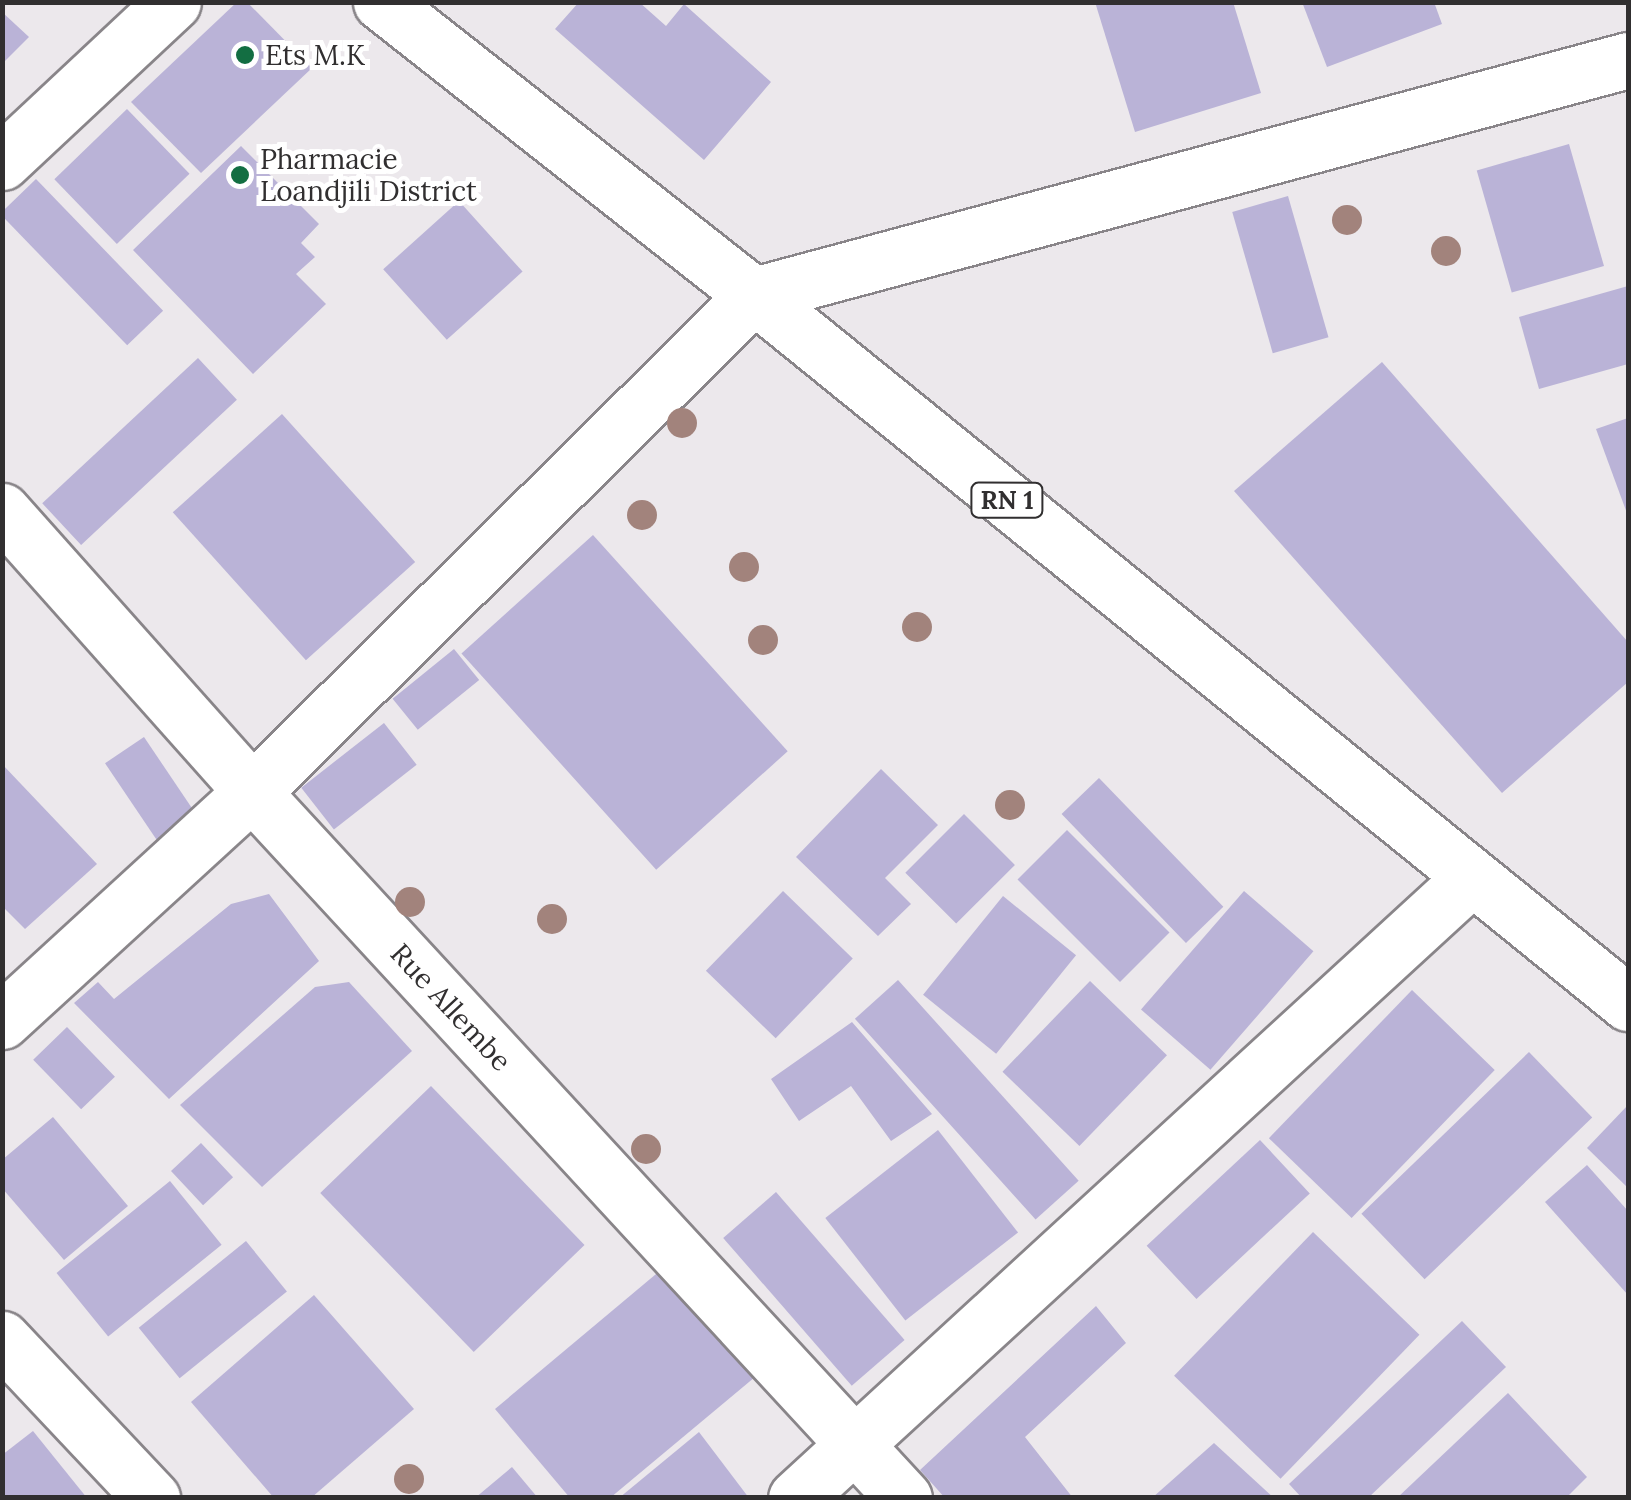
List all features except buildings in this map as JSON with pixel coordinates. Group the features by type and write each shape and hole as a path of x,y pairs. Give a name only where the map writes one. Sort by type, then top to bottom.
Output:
{"main road":[{"path":"2,162 173,2"},
{"name":"RN 1","path":"381,2 754,294 1628,1003"},
{"path":"2,1021 252,792 754,294 1628,60"},
{"name":"Rue Allembe","path":"2,511 252,792 904,1498"},
{"path":"796,1498 852,1442 1470,878"},
{"path":"2,1338 152,1498"}],"place":[{"name":"Ets M.K","path":"245,55"},
{"name":"Pharmacie Loandjili District","path":"240,175"}]}
